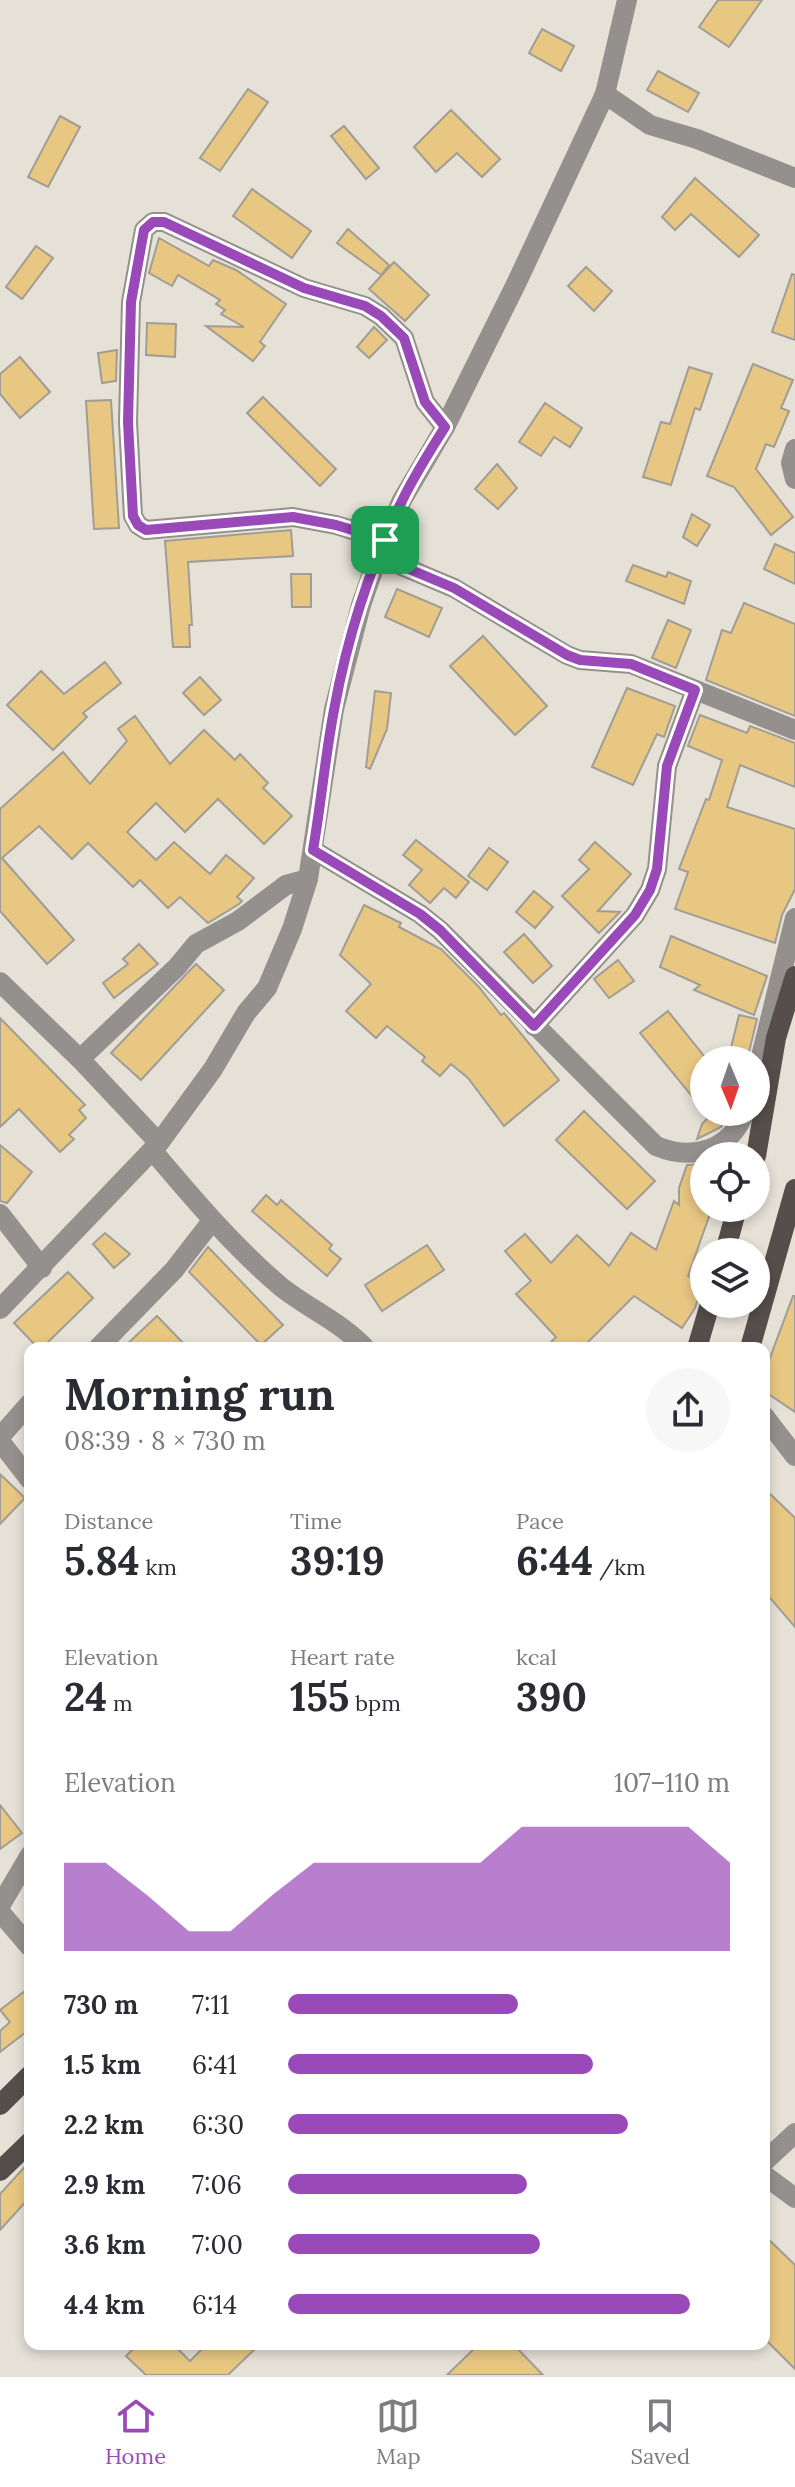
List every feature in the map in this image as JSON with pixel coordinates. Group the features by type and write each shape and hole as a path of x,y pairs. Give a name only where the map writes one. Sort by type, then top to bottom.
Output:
{"main road":[{"path":"758,1142 776,1038 795,976"},
{"path":"752,1342 795,1189"},
{"path":"699,1342 706,1318"},
{"path":"0,2105 24,2081"},
{"path":"0,2171 24,2148"}],"street":[{"path":"0,1309 155,1146 213,1069 246,1013 267,988 292,929 308,879 334,709 361,605 402,500 445,427 605,94 627,0"},
{"path":"605,94 650,125 697,139 795,178"},
{"path":"445,427 425,402 404,338 381,316 365,306 304,288 164,222 153,222 144,230 131,302 128,422 133,516 138,525 146,530 293,517 336,525 454,588 567,655 580,660 631,664 795,730"},
{"path":"795,449 791,463 795,479"},
{"path":"534,1026 635,915 650,890 657,869 667,766 695,690"},
{"path":"313,850 420,914 440,930 656,1146 675,1153 701,1152 718,1147 737,1126"},
{"path":"80,1059 177,967 196,944 238,921 286,885 308,879"},
{"path":"764,1046 795,918"},
{"path":"0,982 80,1059 155,1146 212,1221 282,1287 359,1342"},
{"path":"0,1214 42,1268"},
{"path":"106,1342 174,1270 212,1221"},
{"path":"24,1410 0,1439 24,1472"},
{"path":"770,1423 794,1453"},
{"path":"0,1906 24,1865"},
{"path":"0,1912 24,1940"},
{"path":"770,2156 795,2133"},
{"path":"770,2179 795,2198"}],"building":[{"path":"718,0 762,0 729,47 699,27"},
{"path":"542,29 574,46 561,71 529,53"},
{"path":"658,71 699,93 688,112 647,90"},
{"path":"248,89 268,102 220,171 200,158"},
{"path":"451,110 500,159 482,177 457,153 436,172 414,147"},
{"path":"60,116 80,127 48,187 28,177"},
{"path":"344,126 379,168 366,179 331,136"},
{"path":"695,178 759,235 739,257 691,214 675,230 662,217"},
{"path":"252,189 311,231 292,258 233,216"},
{"path":"348,229 389,265 381,275 337,243"},
{"path":"159,238 209,266 213,260 236,270 286,304 260,342 265,346 253,361 206,326 244,327 221,314 225,310 216,304 220,300 178,275 172,286 149,273"},
{"path":"36,246 53,258 22,299 6,287"},
{"path":"394,262 429,295 405,321 369,289"},
{"path":"586,267 612,291 594,311 568,286"},
{"path":"792,274 795,275 795,340 772,332"},
{"path":"147,323 176,324 175,357 146,355"},
{"path":"374,327 387,340 369,358 357,347"},
{"path":"117,350 116,381 102,383 98,353"},
{"path":"20,357 50,392 20,418 0,394 0,374"},
{"path":"753,364 793,380 781,408 789,411 774,447 766,444 756,469 793,517 771,535 734,487 707,476"},
{"path":"689,367 712,374 700,410 695,408 671,485 643,477 661,422 670,424"},
{"path":"263,397 336,469 320,486 247,413"},
{"path":"111,400 119,528 94,529 86,401"},
{"path":"545,403 582,428 570,447 554,437 541,456 519,442"},
{"path":"497,464 517,488 498,509 475,489"},
{"path":"692,514 710,525 697,546 683,537"},
{"path":"291,530 293,556 188,562 192,625 189,625 190,647 173,647 165,541"},
{"path":"775,544 795,553 795,584 764,569"},
{"path":"633,565 666,577 668,572 691,581 684,604 626,581"},
{"path":"291,574 311,574 311,607 292,607"},
{"path":"397,589 442,608 429,637 385,617"},
{"path":"744,603 795,624 795,716 706,680 722,630 731,633"},
{"path":"668,620 691,630 676,668 652,658"},
{"path":"483,636 547,706 515,735 450,666"},
{"path":"105,662 121,683 83,713 87,717 53,750 7,705 41,671 64,694"},
{"path":"200,677 221,700 204,715 183,693"},
{"path":"627,688 675,706 664,737 657,734 633,785 592,767"},
{"path":"375,691 391,693 387,729 370,769 366,767"},
{"path":"700,715 747,733 750,726 795,743 795,787 740,765 727,807 795,829 795,889 782,915 775,943 675,909 688,872 679,869 706,799 709,800 722,760 688,746"},
{"path":"135,716 170,764 204,730 235,760 240,754 268,783 263,788 292,816 264,844 218,799 185,832 156,803 127,832 156,860 174,842 210,874 226,855 254,878 237,897 242,901 239,904 208,923 180,897 168,908 140,880 133,887 88,843 72,859 39,826 2,858 74,940 47,964 0,911 0,809 63,752 90,784 127,741 118,729"},
{"path":"416,840 469,882 456,898 444,888 430,903 409,885 422,870 403,855"},
{"path":"595,842 631,874 598,911 620,912 599,933 562,896 589,869 579,860"},
{"path":"489,848 508,862 487,890 468,876"},
{"path":"534,891 553,907 535,928 516,912"},
{"path":"364,905 401,923 399,927 441,949 478,986 501,1015 504,1013 559,1080 504,1126 468,1078 451,1064 440,1076 422,1061 425,1057 387,1026 376,1038 346,1011 371,984 340,955"},
{"path":"524,934 552,966 533,983 504,952"},
{"path":"671,936 767,976 754,1015 694,990 700,985 660,967"},
{"path":"139,944 158,964 114,998 103,983 128,964 123,959"},
{"path":"618,960 634,981 609,998 594,979"},
{"path":"196,964 224,990 141,1080 111,1053"},
{"path":"668,1011 696,1046 690,1046 690,1094 640,1033"},
{"path":"739,1015 757,1019 750,1046 731,1046"},
{"path":"0,1018 85,1105 79,1110 86,1118 69,1135 74,1139 60,1152 19,1109 0,1127"},
{"path":"584,1111 655,1181 627,1209 556,1140"},
{"path":"701,1126 722,1126 721,1127 697,1139"},
{"path":"0,1145 32,1172 7,1203 0,1201"},
{"path":"687,1165 690,1165 690,1222 707,1222 701,1238 690,1238 690,1316 682,1328 634,1296 588,1342 551,1342 556,1337 516,1294 531,1281 505,1251 525,1234 551,1263 577,1235 609,1266 631,1233 656,1250 674,1201 679,1205 679,1188"},
{"path":"266,1195 277,1205 281,1200 332,1245 329,1249 341,1259 327,1276 252,1211"},
{"path":"105,1233 130,1254 114,1268 93,1244"},
{"path":"427,1245 444,1270 382,1311 365,1285"},
{"path":"208,1247 283,1325 264,1342 258,1342 189,1272"},
{"path":"68,1272 93,1298 48,1342 32,1342 14,1323"},
{"path":"795,1296 795,1412 770,1395 770,1358"},
{"path":"157,1316 182,1342 129,1342"},
{"path":"0,1474 24,1499 0,1524"},
{"path":"770,1494 795,1518 795,1627 770,1598"},
{"path":"0,1805 22,1833 0,1849"},
{"path":"24,1992 24,2034 0,2052 0,2031 10,2022 0,2010"},
{"path":"24,2168 24,2204 0,2230 0,2194"},
{"path":"770,2241 795,2265 795,2369 770,2344"},
{"path":"132,2350 179,2350 190,2361 201,2350 254,2350 228,2375 146,2375 126,2356"},
{"path":"473,2350 519,2350 543,2375 447,2375"}],"route":[{"path":"385,540 336,525 293,517 146,530 138,525 133,516 128,422 131,302 144,230 153,222 164,222 304,288 365,306 396,328 404,338 425,402 445,427 402,500 385,540 378,556 361,605 334,709 313,850 380,893 420,914 473,962 534,1026 635,915 650,890 657,869 667,766 695,690 631,664 580,660 567,655 454,588 378,556 385,540"}]}
